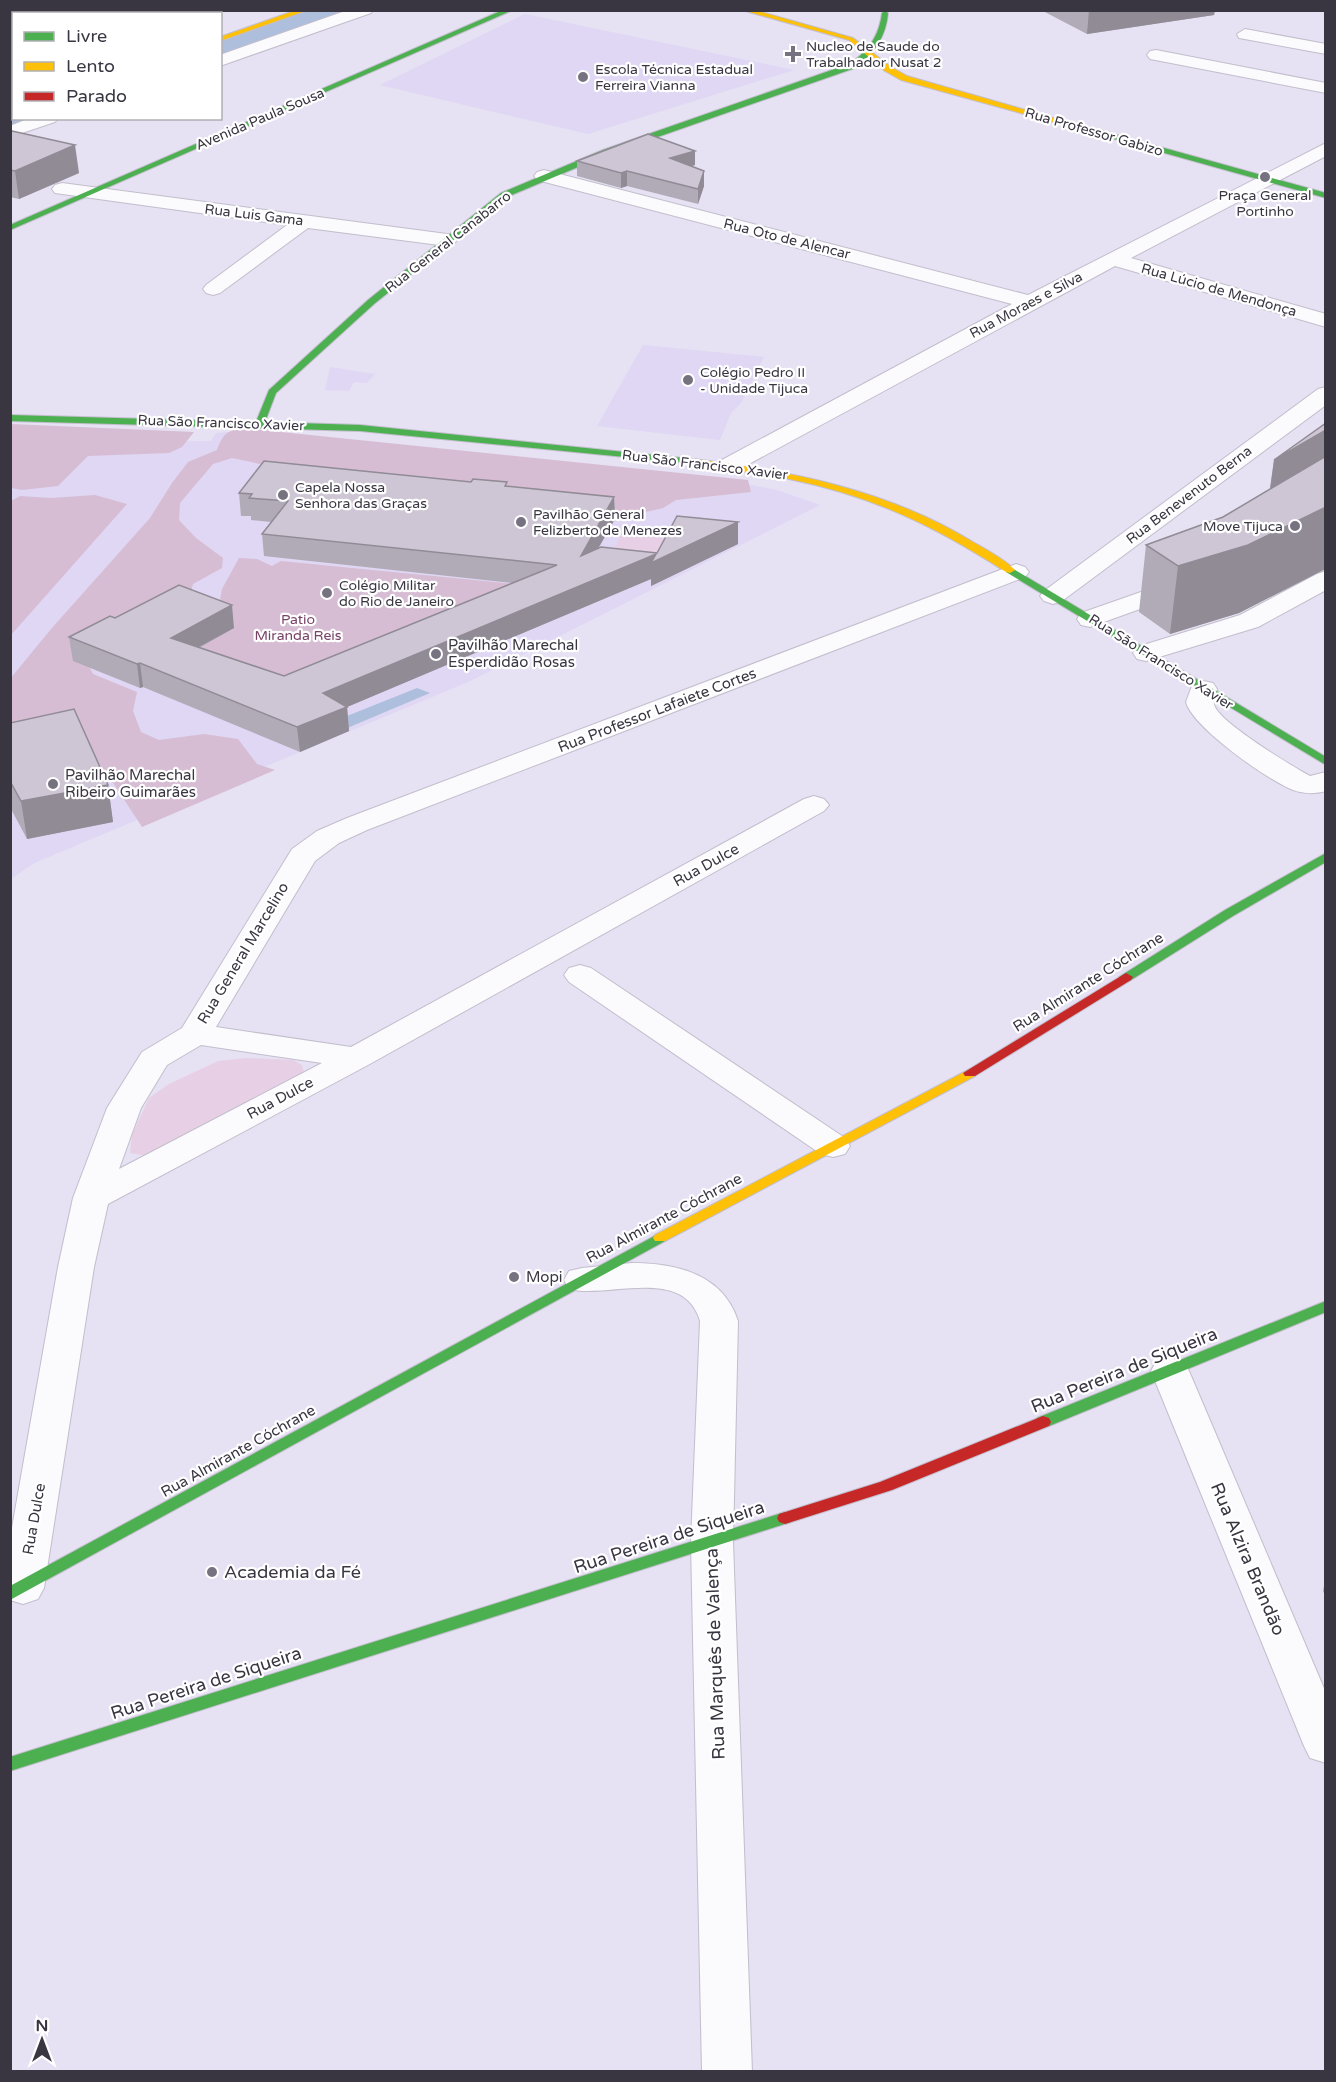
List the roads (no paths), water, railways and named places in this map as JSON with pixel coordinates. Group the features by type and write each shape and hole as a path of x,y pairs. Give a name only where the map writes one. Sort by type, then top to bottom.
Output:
{"street":[{"path":"222,26 272,10"},
{"path":"222,38 305,10"},
{"path":"222,60 338,17 365,10"},
{"name":"Avenida Paula Sousa","path":"125,162 484,10"},
{"name":"Avenida Paula Sousa","path":"10,228 86,187 304,100 510,10"},
{"path":"745,10 804,25 843,23"},
{"path":"313,11 338,17"},
{"path":"870,18 888,12"},
{"name":"Rua General Canabarro","path":"260,423 272,392 371,302 504,195 544,176 606,152 852,66 869,53 882,36 888,12"},
{"name":"Rua Professor Gabizo","path":"804,25 851,39 883,67 903,78 1326,196"},
{"path":"1245,34 1326,50"},
{"path":"413,41 431,45"},
{"path":"1156,55 1326,88"},
{"path":"283,96 304,100"},
{"path":"10,132 43,120"},
{"name":"Rua Moraes e Silva","path":"728,466 1031,302 1326,148"},
{"name":"Rua Oto de Alencar","path":"544,176 1031,302"},
{"name":"Rua Luis Gama","path":"58,191 86,187 303,222 447,240"},
{"path":"213,289 303,222"},
{"name":"Rua Lúcio de Mendonça","path":"1113,259 1326,321"},
{"name":"Rua Benevenuto Berna","path":"1053,596 1326,394"},
{"name":"Rua São Francisco Xavier","path":"10,417 260,423 360,428 728,466 824,483 902,509 940,527 1326,762"},
{"name":"Rua Professor Lafaiete Cortes","path":"303,855 328,837 357,824 1016,572"},
{"path":"1090,619 1204,577"},
{"path":"1146,653 1249,621 1326,579"},
{"path":"1203,689 1199,700 1201,708 1214,723 1303,784 1315,785 1326,781"},
{"name":"Rua Dulce","path":"16,1591 91,1198 356,1058 814,805"},
{"name":"Rua General Marcelino","path":"91,1198 124,1108 154,1059 195,1034 303,855"},
{"name":"Rua Almirante Cóchrane","path":"16,1591 582,1280 978,1069 1229,913 1320,864"},
{"path":"580,975 833,1146"},
{"path":"195,1034 356,1058"},
{"name":"Rua Marquês de Valença","path":"582,1280 647,1274 681,1281 710,1300 719,1321 712,1542 727,2072"},
{"name":"Rua Pereira de Siqueira","path":"10,1764 886,1486 1326,1306"},
{"name":"Rua Alzira Brandão","path":"1170,1371 1326,1746"}],"water":[{"path":"417,688 430,693 345,729 342,718"}],"waterway":[{"path":"222,51 338,10"},
{"path":"10,123 18,120"}],"place":[{"name":"Nucleo de Saude do Trabalhador Nusat 2","path":"793,54"},
{"name":"Escola Técnica Estadual Ferreira Vianna","path":"583,77"},
{"name":"Praça General Portinho","path":"1265,177"},
{"name":"Colégio Pedro II - Unidade Tijuca","path":"688,380"},
{"name":"Capela Nossa Senhora das Graças","path":"283,495"},
{"name":"Pavilhão General Felizberto de Menezes","path":"521,522"},
{"name":"Move Tijuca","path":"1295,526"},
{"name":"Colégio Militar do Rio de Janeiro","path":"327,593"},
{"name":"Pavilhão Marechal Esperdidão Rosas","path":"436,654"},
{"name":"Pavilhão Marechal Ribeiro Guimarães","path":"53,784"},
{"name":"Mopi","path":"514,1277"},
{"name":"Academia da Fé","path":"212,1572"}],"park label":[{"name":"Patio Miranda Reis","path":"298,628"}]}
